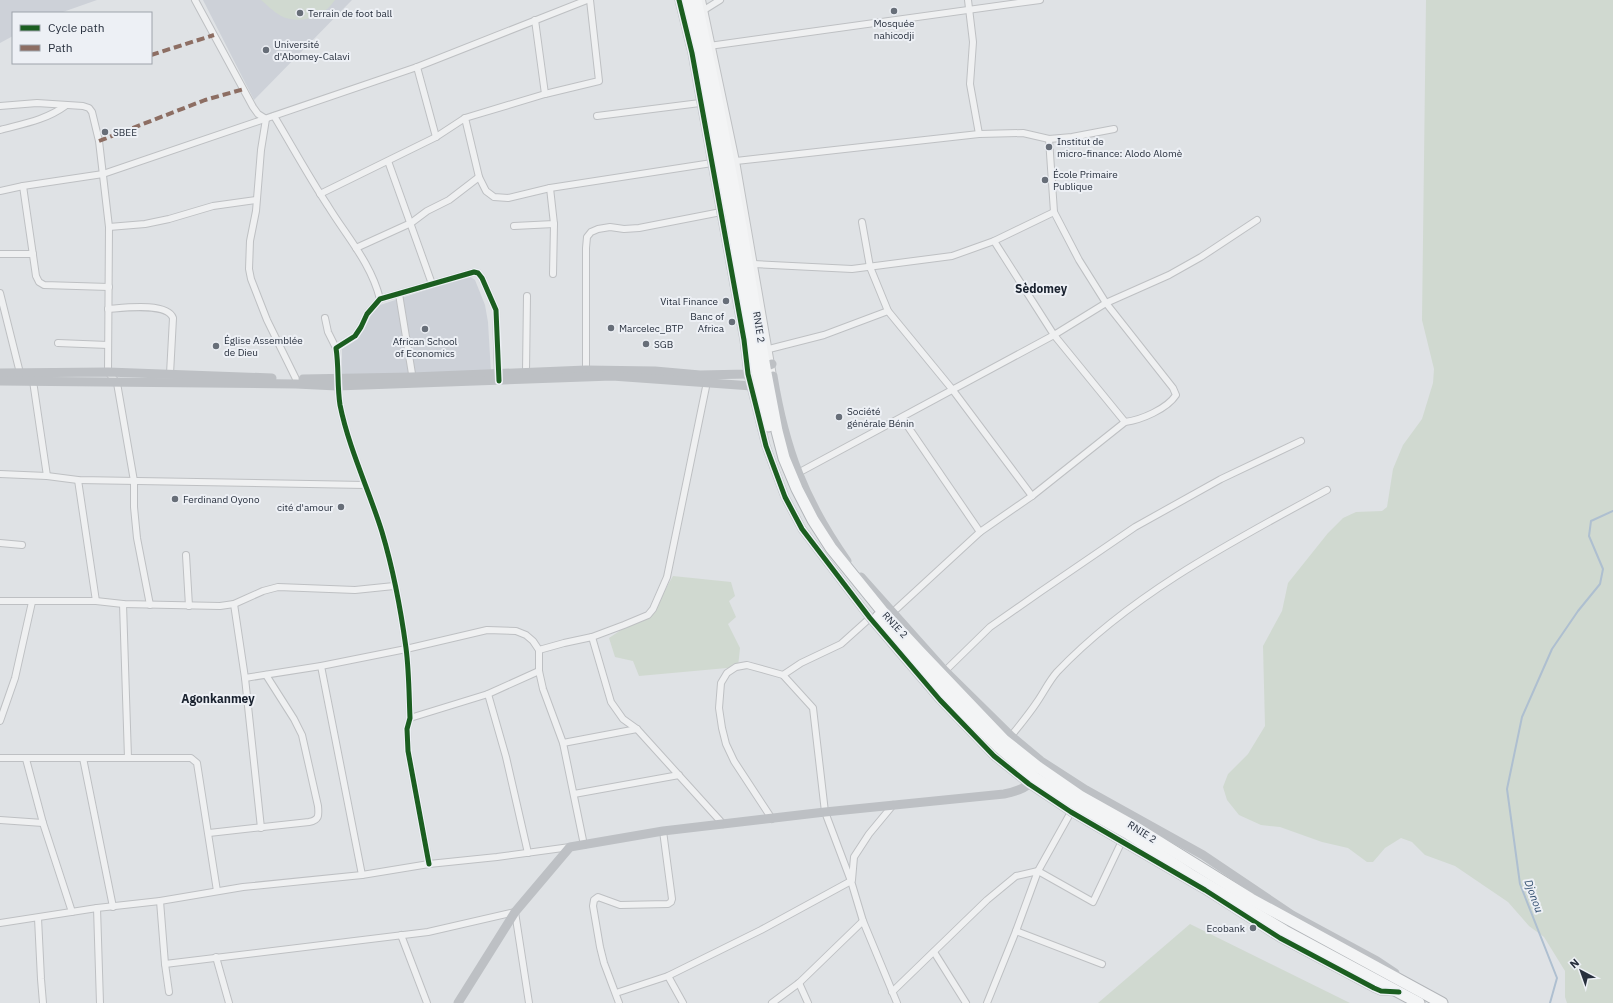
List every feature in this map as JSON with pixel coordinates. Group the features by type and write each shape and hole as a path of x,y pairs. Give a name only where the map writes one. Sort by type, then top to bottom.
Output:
{"highway":[{"name":"RNIE 2","path":"687,0 699,50 762,375"},
{"name":"RNIE 2","path":"696,0 709,46 741,226 774,450 792,495 810,528 832,559 917,663 1000,748 1034,776 1077,805 1127,833 1193,876 1285,931 1403,989 1442,1003"},
{"name":"RNIE 2","path":"1403,989 1419,1003"}],"street":[{"path":"195,0 253,107 258,114 266,120"},
{"path":"0,191 23,186 104,174 266,120 417,67 589,0 599,81 545,94 465,118 436,137 320,194"},
{"path":"679,0 692,53 744,340 762,375 785,434 798,473 822,523 847,561 892,613 945,670 1011,736 1041,761 1086,790 1203,855 1292,915 1391,969 1403,989 1381,991 1280,938 1205,890 1071,812 1034,776 994,756 940,700 870,618 802,529 785,497 766,446 762,375 770,349 753,264 736,161 709,46 702,0"},
{"path":"704,10 720,0"},
{"path":"968,0 973,42 970,84 979,134"},
{"path":"709,46 1040,0"},
{"path":"535,20 545,94"},
{"path":"417,67 436,137"},
{"path":"0,106 37,103 65,106 84,106 89,108 92,112 99,141 104,174 108,227 108,372 117,383 134,481 134,507 138,538 150,604"},
{"path":"597,116 700,103"},
{"path":"0,130 44,117 65,106"},
{"path":"274,116 320,194 368,265 377,285 380,299"},
{"path":"465,118 479,177 486,191 494,197 508,198 550,188 712,163"},
{"path":"266,120 256,200 256,211 250,241 250,274 267,320 296,379"},
{"path":"736,161 979,134 1023,132 1049,139 1072,137 1114,129"},
{"path":"892,613 980,532 1032,496 1125,422 1138,420 1172,402 1176,396 1173,388 1106,303 1079,260 1054,212 1049,139"},
{"path":"388,161 432,284"},
{"path":"356,248 411,223 427,211 449,200 479,177"},
{"path":"23,186 36,276 39,282 44,285 109,287"},
{"path":"550,188 554,224 553,274"},
{"path":"108,227 145,224 169,219 213,206 256,200"},
{"path":"586,370 586,248 587,237 591,232 610,227 624,229 639,228 721,212"},
{"path":"753,264 852,269 952,256 994,241 1054,212"},
{"path":"798,473 1054,335 1106,303 1168,275 1201,257 1257,220"},
{"path":"862,222 870,266 888,311 952,389 1032,496"},
{"path":"514,226 554,224"},
{"path":"994,241 1054,335 1125,422"},
{"path":"0,254 33,254"},
{"path":"336,348 355,336 362,327 371,308 380,299 471,272 478,273 496,310 498,377"},
{"path":"0,293 20,374"},
{"path":"399,294 413,380"},
{"path":"526,372 527,296"},
{"path":"108,309 147,307 164,310 172,315 170,374"},
{"path":"770,349 824,335 888,311"},
{"path":"325,318 328,332 336,348 338,382 347,433 374,508 394,586 406,649 410,718 407,729 408,751 429,864"},
{"path":"58,343 108,345"},
{"path":"498,377 526,372 586,370 655,370 700,375 762,375"},
{"path":"0,373 108,372 170,374 296,384 498,377 612,376 731,385 762,375"},
{"path":"0,381 117,383 296,379 338,382"},
{"path":"33,381 47,476"},
{"path":"539,650 564,642 592,637 648,615 653,609 660,596 667,577 707,382"},
{"path":"902,418 980,532"},
{"path":"945,670 990,628 1135,527 1221,479 1301,441"},
{"path":"0,474 47,476 78,480 365,485"},
{"path":"78,480 96,601"},
{"path":"1011,736 1037,702 1056,673 1099,632 1177,576 1252,531 1327,490"},
{"path":"0,543 22,545"},
{"path":"186,555 189,606"},
{"path":"0,601 96,601 123,604 220,606 234,604 263,591 278,587 355,590 394,586"},
{"path":"0,721 14,678 32,602"},
{"path":"123,604 128,758"},
{"path":"234,604 245,678 261,828"},
{"path":"783,675 801,662 841,644 870,618"},
{"path":"245,678 321,666 406,649 487,630 516,631 526,635 539,650 539,671 545,694 563,743 584,845"},
{"path":"592,637 611,702 623,719 637,729 724,824"},
{"path":"772,819 734,761 726,744 720,708 721,683 727,673 736,667 747,665 783,675 814,708 825,812 851,881 863,921 897,1003"},
{"path":"321,666 362,875"},
{"path":"410,718 488,694 539,671"},
{"path":"208,833 316,821 318,818 319,812 302,736 294,720 266,675"},
{"path":"488,694 506,758 528,853"},
{"path":"563,743 637,729"},
{"path":"0,758 191,758 197,763 218,891"},
{"path":"83,758 114,907"},
{"path":"26,759 43,823 72,912"},
{"path":"574,794 679,775"},
{"path":"0,923 97,908 160,901 218,891 362,875 429,864 570,848 663,831 825,812 1004,794 1017,791 1034,776"},
{"path":"851,881 854,857 869,834 893,805"},
{"path":"987,1003 1038,871 1071,812"},
{"path":"0,820 43,823"},
{"path":"620,1003 604,963 593,906 594,900 598,897 620,904 668,904 671,902 672,899 663,831"},
{"path":"892,992 972,914 1016,876 1038,871 1093,902 1122,841"},
{"path":"458,1003 515,912 570,848"},
{"path":"616,993 668,976 761,930 851,881"},
{"path":"160,901 165,964 169,992"},
{"path":"97,908 100,1003"},
{"path":"165,964 428,932 515,912"},
{"path":"515,912 529,1003"},
{"path":"38,918 43,1003"},
{"path":"772,1003 799,984 863,921"},
{"path":"1016,931 1102,964"},
{"path":"401,935 427,1003"},
{"path":"934,952 966,1003"},
{"path":"216,957 229,1003"},
{"path":"668,976 683,1003"},
{"path":"799,984 808,1003"}],"shaded area":[{"path":"0,0 97,0 63,12 12,12 12,37 0,43"},
{"name":"Université d'Abomey-Calavi","path":"203,0 352,0 254,100"},
{"name":"Terrain de foot ball","path":"261,0 335,0 325,11 318,15 311,18 296,20 281,16"},
{"path":"1426,0 1613,0 1613,1003 1567,1003 1565,997 1565,971 1544,937 1529,926 1508,902 1455,866 1425,855 1412,842 1401,838 1385,848 1373,862 1367,862 1348,848 1322,842 1280,827 1261,825 1239,815 1227,800 1223,787 1228,774 1248,754 1265,726 1263,646 1282,611 1288,583 1328,533 1343,518 1356,512 1382,511 1387,507 1393,469 1403,445 1422,419 1433,383 1434,369 1422,320"},
{"name":"African School of Economics","path":"469,276 475,280 485,305 488,322 491,373 342,378 342,348 352,343 358,335 369,313 380,305"},
{"path":"673,576 731,582 735,596 729,601 736,617 728,624 740,648 738,667 639,676 633,661 615,657 609,638 624,628 650,616"},
{"path":"1190,924 1350,1003 1098,1003"}],"waterway":[{"name":"Djonou","path":"1550,1003 1557,978 1520,884 1507,789 1522,717 1552,649 1578,611 1600,584 1603,569 1589,536 1591,521 1613,511"}],"marked path":[{"path":"152,55 214,35"},
{"path":"99,141 205,100 244,89"}],"cycle path":[{"path":"679,0 692,53 744,340 748,374 766,446 785,497 802,529 870,618 940,700 994,756 1029,784 1071,812 1205,890 1280,938 1374,988 1381,991 1399,992"},
{"path":"429,864 408,751 407,729 410,718 408,674 406,648 399,605 390,561 382,532 349,438 340,405 336,348 355,336 367,314 380,299 474,272 478,273 482,278 496,310 499,381"}],"place":[{"name":"Mosquée nahicodji","path":"894,11"},
{"name":"Terrain de foot ball","path":"300,13"},
{"name":"Université d'Abomey-Calavi","path":"266,50"},
{"name":"SBEE","path":"105,132"},
{"name":"Institut de micro-finance: Alodo Alomè","path":"1049,147"},
{"name":"École Primaire Publique","path":"1045,180"},
{"name":"Vital Finance","path":"726,301"},
{"name":"Banc of Africa","path":"732,322"},
{"name":"Marcelec_BTP","path":"611,328"},
{"name":"African School of Economics","path":"425,329"},
{"name":"SGB","path":"646,344"},
{"name":"Église Assemblée de Dieu","path":"216,346"},
{"name":"Société générale Bénin","path":"839,417"},
{"name":"Ferdinand Oyono","path":"175,499"},
{"name":"cité d'amour","path":"341,507"},
{"name":"Ecobank","path":"1253,928"}],"district":[{"name":"Sèdomey","path":"1041,288"},
{"name":"Agonkanmey","path":"218,698"}]}
